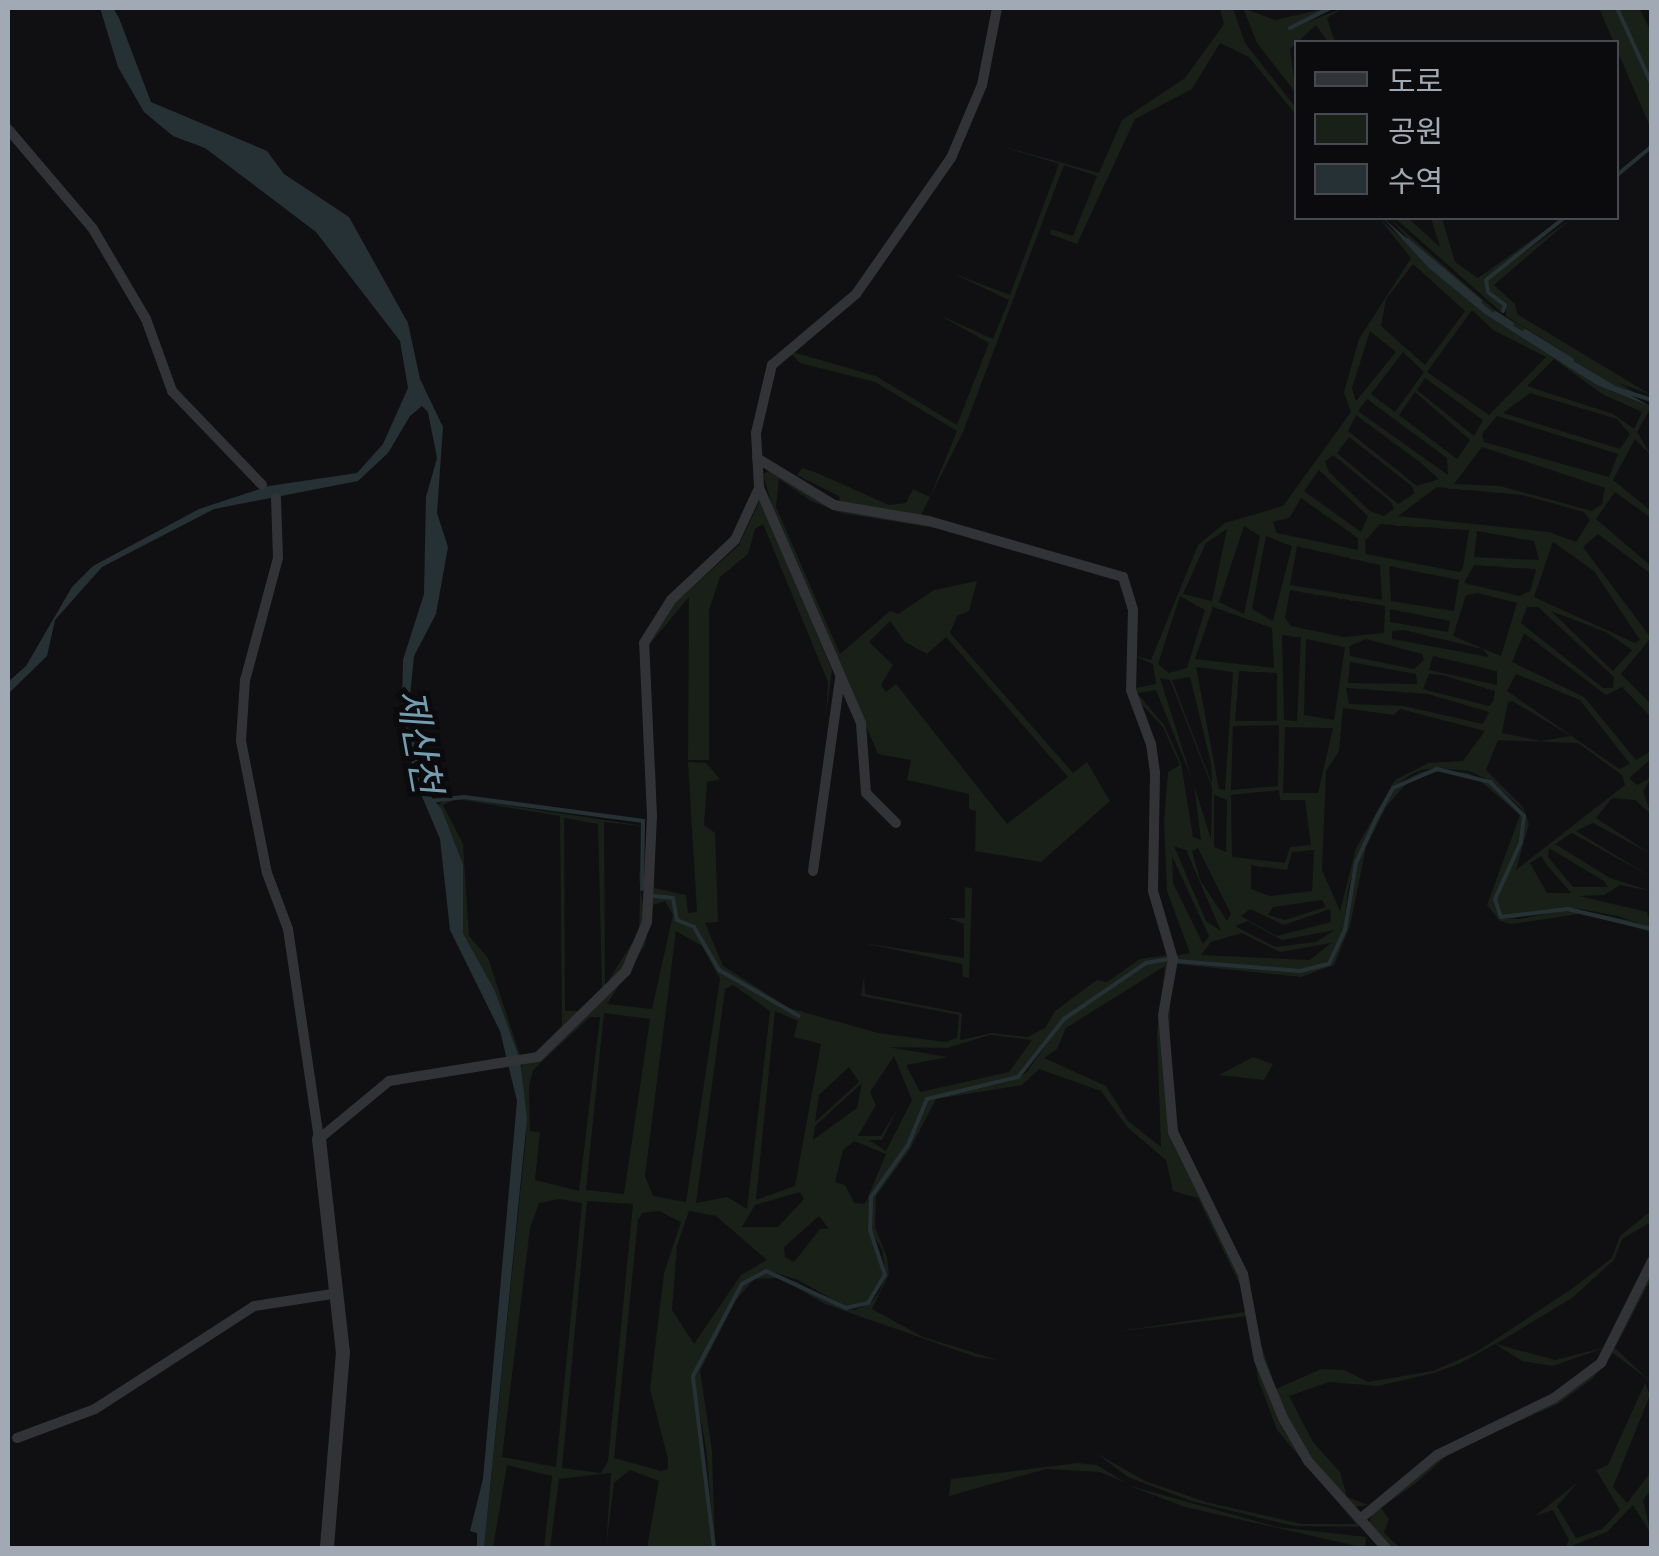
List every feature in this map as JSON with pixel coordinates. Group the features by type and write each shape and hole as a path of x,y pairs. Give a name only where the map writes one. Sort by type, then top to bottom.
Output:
{"street":[{"path":"896,822 866,793 860,723 759,487 756,433 772,365 856,294 940,176 974,111 997,8"},
{"path":"8,129 93,229 146,319 172,391 262,484"},
{"path":"757,458 834,505 947,526 1123,577 1133,610 1130,690 1152,744 1155,774 1153,891 1173,959 1162,1014 1173,1132 1243,1274 1273,1398 1308,1460 1386,1548"},
{"path":"319,1139 397,1078 538,1058 626,971 647,922 646,635 671,600 735,540 759,487"},
{"path":"276,498 278,558 244,680 241,741 267,873 288,929 319,1139 332,1294 344,1371 327,1548"},
{"path":"812,871 829,721 840,678"},
{"path":"1360,1519 1437,1455 1554,1398 1602,1363 1652,1262"},
{"path":"17,1438 95,1409 254,1306 332,1294"}],"green space":[{"path":"1220,8 1233,8 1245,43 1294,105 1294,113 1249,57 1220,43 1192,89 1135,119 1077,244 1050,234 1051,229 1073,236 1097,176 1064,165 963,432 920,517 841,504 839,496 797,475 802,468 815,472 889,505 906,503 913,489 930,497 957,431 875,382 800,363 789,351 876,376 957,425 989,343 939,315 993,339 1009,300 952,273 1010,295 1059,164 994,144 1099,173 1122,120 1185,78 1224,24"},
{"path":"1243,8 1275,20 1328,8 1291,28 1344,8 1327,18 1334,40 1327,40 1316,25 1300,40 1294,40 1290,49 1294,90 1257,43"},
{"path":"1599,8 1616,8 1651,87 1651,129 1619,55 1619,40 1613,40"},
{"path":"1618,8 1639,8 1651,32 1651,83"},
{"path":"1381,220 1485,314 1611,391 1651,407 1637,432 1651,455 1635,439 1613,480 1651,511 1651,518 1615,492 1596,519 1651,566 1651,574 1598,534 1583,547 1651,638 1621,674 1651,704 1651,717 1622,687 1606,695 1524,633 1512,662 1584,697 1636,760 1651,751 1651,759 1629,778 1637,785 1651,778 1643,791 1651,814 1635,800 1612,798 1596,818 1651,854 1593,823 1576,831 1651,877 1572,833 1555,844 1610,878 1651,891 1620,885 1604,895 1579,896 1647,912 1651,928 1618,916 1580,909 1514,918 1502,916 1496,899 1522,843 1525,815 1491,781 1469,771 1437,768 1410,775 1393,788 1355,863 1344,930 1329,963 1300,970 1177,961 1176,956 1190,953 1167,891 1164,822 1168,772 1180,765 1163,727 1135,697 1135,688 1156,684 1153,664 1132,655 1151,660 1198,545 1225,523 1283,506 1351,412 1344,392 1359,339 1411,258","holes":["1413,264 1465,311 1425,365 1381,326 1386,299","1472,310 1493,330 1546,357 1489,415 1427,372","1370,331 1396,352 1356,401 1352,388","1403,352 1424,372 1395,412 1371,394","1554,359 1602,394 1642,412 1634,429 1613,414 1527,386","1425,378 1483,420 1474,436 1417,390","1415,392 1470,440 1457,459 1399,415","1530,393 1617,419 1630,434 1620,449 1503,413","1367,399 1447,458 1448,475 1358,411","1356,415 1439,479 1417,486 1348,431","1497,416 1618,454 1609,477 1484,442 1482,434","1349,437 1413,487 1414,494 1398,504 1337,453","1482,447 1605,488 1602,504 1592,511 1500,486 1454,484","1333,455 1391,502 1394,509 1384,516 1370,511 1329,472 1325,462","1319,470 1368,516 1361,532 1304,491","1437,487 1522,495 1584,512 1590,520 1576,542 1549,532 1398,516","1301,498 1358,538 1358,550 1277,533 1273,522 1290,517","1380,524 1469,530 1460,572 1366,554 1365,541","1244,526 1260,536 1244,614 1219,602","1227,529 1212,601 1183,594 1206,543","1477,531 1534,541 1539,560 1474,557","1266,536 1292,546 1273,621 1252,609","1553,542 1594,571 1640,640 1635,643 1534,597","1297,546 1380,565 1382,600 1290,585","1474,565 1536,571 1530,591 1520,596 1464,583","1389,566 1459,580 1454,611 1391,601","1290,590 1385,606 1384,633 1344,637 1291,626 1285,618","1478,593 1517,603 1501,656 1453,636 1466,595","1180,596 1205,610 1187,668 1169,673 1158,664","1213,607 1272,628 1274,668 1195,659","1527,607 1538,607 1614,677 1613,688 1603,688 1521,623","1390,609 1450,621 1448,632 1390,622","1551,611 1606,632 1632,650 1613,671","1404,630 1483,649 1489,657 1392,639 1392,631","1282,635 1301,637 1297,721 1284,720","1306,639 1345,647 1334,720 1304,715","1366,639 1422,654 1424,660 1414,669 1350,656 1349,646","1433,656 1497,671 1497,685 1429,670","1350,662 1416,674 1417,684 1348,683","1196,667 1233,672 1225,790 1219,789","1239,671 1277,673 1277,721 1235,721","1429,674 1442,675 1495,691 1489,706 1423,689","1516,674 1580,700 1630,764 1619,769 1507,691","1190,677 1211,763 1212,784 1172,680","1160,678 1170,680 1212,787 1211,839 1194,786 1201,840 1193,837 1181,763 1164,725 1137,693 1156,690 1192,779","1346,688 1428,694 1489,712 1483,724 1404,706 1349,704","1508,702 1571,736 1541,741 1502,733","1343,708 1394,715 1400,709 1485,731 1463,761 1429,763 1395,780 1356,848 1340,911 1322,870 1326,771 1339,751","1279,725 1278,786 1231,790 1233,726","1285,727 1333,728 1318,793 1283,793","1498,740 1578,743 1622,775 1625,785 1516,870 1529,824 1523,807 1486,770","1279,790 1280,800 1305,800 1311,845 1290,847 1285,863 1232,857 1231,795","1214,795 1227,800 1226,852 1214,847","1174,846 1186,850 1221,931 1206,921","1198,848 1231,914 1227,921 1200,880 1192,851","1549,848 1608,887 1573,887 1548,857","1314,850 1312,891 1270,896 1251,889 1251,865 1287,870 1292,852","1172,856 1209,936 1203,944 1173,883","1541,856 1571,893 1547,893 1530,863","1322,900 1326,907 1285,920 1268,915 1273,907","1250,909 1284,925 1330,909 1331,922 1277,936 1241,916","1248,921 1282,940 1335,930 1316,942 1275,947 1235,926","1242,933 1280,952 1331,943 1310,960 1201,955 1211,942"]},
{"path":"1391,220 1496,311 1651,402 1608,385 1497,316 1433,266"},
{"path":"1397,220 1410,220 1440,247 1432,220 1443,220 1455,262 1478,278 1560,220 1485,279 1487,292 1504,305 1501,312"},
{"path":"1570,220 1494,285 1515,304 1517,314 1651,395 1611,380 1506,316 1506,304 1488,291 1486,280"},
{"path":"771,470 827,506 849,513 947,530 841,513 811,501 779,479 776,507 840,654 890,611 898,614 934,590 977,581 969,611 957,616 950,633 1073,773 1087,762 1110,801 1041,862 975,851 976,811 969,809 969,794 907,780 911,760 878,754 773,509 763,474","holes":["890,621 905,642 927,654 946,637 1068,777 1007,824 896,684 886,692 881,685 893,665 869,642"]},
{"path":"760,500 832,670 826,715 828,682 763,524 755,529 748,554 720,577 709,610 709,760 688,760 689,597 649,645 652,760 647,642 666,611 739,545"},
{"path":"688,762 706,763 720,779 707,782 704,825 715,833 718,922 705,923 723,966 789,1008 878,1033 945,1042 957,1038 959,1015 861,996 864,976 865,994 962,1013 960,1040 992,1033 1028,1037 1045,1028 1055,1011 1097,980 1107,982 1140,959 1168,955 1149,877 1171,960 1168,1103 1207,1213 1244,1285 1273,1405 1359,1527 1294,1526 1191,1501 1128,1477 1096,1453 1145,1481 1206,1502 1302,1524 1356,1524 1277,1430 1258,1379 1248,1316 1114,1332 1246,1312 1241,1287 1198,1198 1173,1191 1166,1160 1127,1127 1101,1091 1039,1069 1022,1085 936,1099 910,1149 876,1196 875,1227 887,1257 889,1274 872,1309 923,1337 998,1360 976,1357 825,1304 780,1278 754,1279 736,1300 700,1371 712,1450 715,1548 706,1448 693,1376 743,1284 766,1272 797,1282 816,1296 846,1309 869,1304 879,1293 886,1275 882,1249 870,1230 872,1198 909,1145 928,1100 1011,1081 1026,1073 1065,1019 1146,964 1168,960 1157,959 1145,963 1125,975 1064,1018 1018,1076 927,1099 907,1144 870,1197 869,1230 884,1274 868,1302 847,1307 798,1280 766,1270 742,1283 692,1376 713,1548 647,1548 659,1481 630,1470 614,1483 606,1548 611,1473 559,1479 550,1548 544,1548 552,1476 507,1465 493,1548 484,1548 526,1137 521,1066 593,1009 644,942 656,765 654,888 686,895 688,913 697,912","holes":["665,901 673,915 652,1009 607,1004 645,945 653,905","676,931 702,946 720,979 686,1202 653,1196 645,1176","1165,966 1157,1033 1161,1147 1128,1121 1106,1086 1044,1058 1057,1049 1066,1028","733,985 770,1011 747,1209 727,1197 696,1203 725,989","775,1011 798,1021 794,1037 821,1044 795,1186 756,1200","604,1013 650,1019 624,1194 586,1190","590,1017 600,1017 579,1191 535,1180 540,1132 530,1131 529,1086 533,1070","990,1035 1032,1040 1009,1072 920,1092 906,1065 948,1057 887,1047 947,1048","894,1056 912,1100 886,1151 869,1140 882,1140 898,1108 881,1136 858,1136 876,1105 870,1092","849,1067 859,1082 815,1122 819,1095","862,1083 857,1108 813,1140 815,1126","854,1141 886,1154 865,1204 854,1203 845,1185 835,1182 843,1150","800,1192 804,1199 778,1227 742,1227 755,1205","559,1199 582,1203 556,1467 502,1457 530,1228 539,1203","587,1201 633,1204 608,1461 601,1473 562,1468","659,1211 681,1222 664,1273 650,1389 668,1459 668,1469 661,1471 614,1458 638,1220 642,1213","689,1211 716,1216 767,1260 741,1275 694,1344 672,1310 677,1246","819,1216 829,1229 820,1229 794,1262 785,1257 784,1247"]},
{"path":"1437,770 1468,773 1490,783 1523,816 1521,842 1495,899 1501,918 1519,919 1568,910 1590,912 1631,921 1651,932 1585,913 1512,924 1500,921 1487,905 1520,815 1478,779 1441,771 1411,778 1386,807 1366,847 1350,926 1334,965 1301,977 1177,964 1300,972 1330,965 1346,930 1357,863 1378,818 1394,789 1411,777 1421,772"},
{"path":"451,797 644,826 641,855 642,826 604,822 605,986 639,932 640,887 645,919 635,950 612,984 530,1059 517,1058 495,991 463,933 463,866 437,805","holes":["456,799 560,816 562,1026 530,1057 520,1055 488,958 469,936 463,844 443,805","564,818 598,824 602,988 579,1011 565,1011"]},
{"path":"965,887 972,888 969,978 963,977 962,964 863,943 964,958 964,924 948,918 965,918"},
{"path":"1253,1057 1273,1064 1264,1080 1219,1075"},
{"path":"1651,1211 1651,1222 1622,1239 1614,1260 1572,1298 1496,1344 1555,1360 1607,1347 1553,1366 1522,1361 1495,1344 1434,1373 1378,1386 1329,1382 1289,1396 1313,1442 1340,1472 1347,1497 1368,1505 1354,1507 1313,1462 1272,1391 1257,1332 1276,1389 1321,1369 1344,1370 1368,1382 1433,1371 1478,1351 1573,1288 1612,1258 1620,1236"},
{"path":"1651,1265 1651,1279 1615,1348 1651,1382 1613,1353 1592,1379 1558,1404 1452,1451 1381,1508 1389,1519 1384,1533 1400,1548 1391,1548 1369,1523 1373,1511 1441,1456 1597,1369"},
{"path":"1645,1383 1650,1395 1613,1487 1627,1503 1651,1472 1651,1490 1643,1500 1651,1534 1633,1505 1607,1532 1566,1548 1569,1540 1553,1510 1535,1516 1578,1482 1557,1506 1576,1538 1602,1529 1620,1510 1596,1470 1608,1465"},
{"path":"1077,1463 1097,1465 1126,1483 1100,1472 1046,1469 949,1496 951,1479"},
{"path":"1127,1485 1277,1527 1366,1537 1365,1548 1185,1507"}],"water":[{"name":"제산천","path":"100,8 113,8 119,18 151,102 267,151 284,174 349,217 408,323 420,379 443,427 437,513 448,547 436,614 414,656 409,706 421,737 425,789 442,810 463,865 463,933 495,991 520,1060 527,1119 484,1548 477,1548 477,1533 470,1531 483,1479 517,1101 500,1031 450,930 440,839 415,780 402,707 403,660 424,594 426,497 437,458 428,412 422,406 410,416 388,453 358,481 214,509 102,567 55,620 47,656 8,694 8,682 26,666 72,587 93,566 199,509 269,486 357,473 383,444 408,388 400,341 316,232 205,148 173,136 144,112 118,67"},
{"path":"1385,220 1497,316 1651,407 1597,385 1485,314 1429,268"}],"waterway":[{"path":"1290,28 1330,8"},
{"path":"1617,8 1652,85"},
{"path":"1619,174 1652,146"},
{"path":"1503,311 1505,305 1488,292 1486,280 1561,220"},
{"path":"1407,240 1480,301"},
{"path":"1495,313 1512,324"},
{"path":"1525,331 1572,360"},
{"path":"1608,386 1652,400"},
{"path":"1176,961 1300,971 1329,964 1345,930 1356,863 1393,788 1437,769 1490,782 1524,816 1521,842 1495,899 1501,917 1568,909 1652,929"},
{"name":"제산천","path":"431,801 464,797 643,821 642,889"},
{"path":"654,896 673,898 677,920 694,927 719,970 799,1016"},
{"path":"714,1548 693,1376 742,1284 766,1271 846,1308 868,1303 885,1275 870,1230 871,1197 908,1145 927,1099 1018,1077 1064,1019 1146,963 1169,959"}]}
